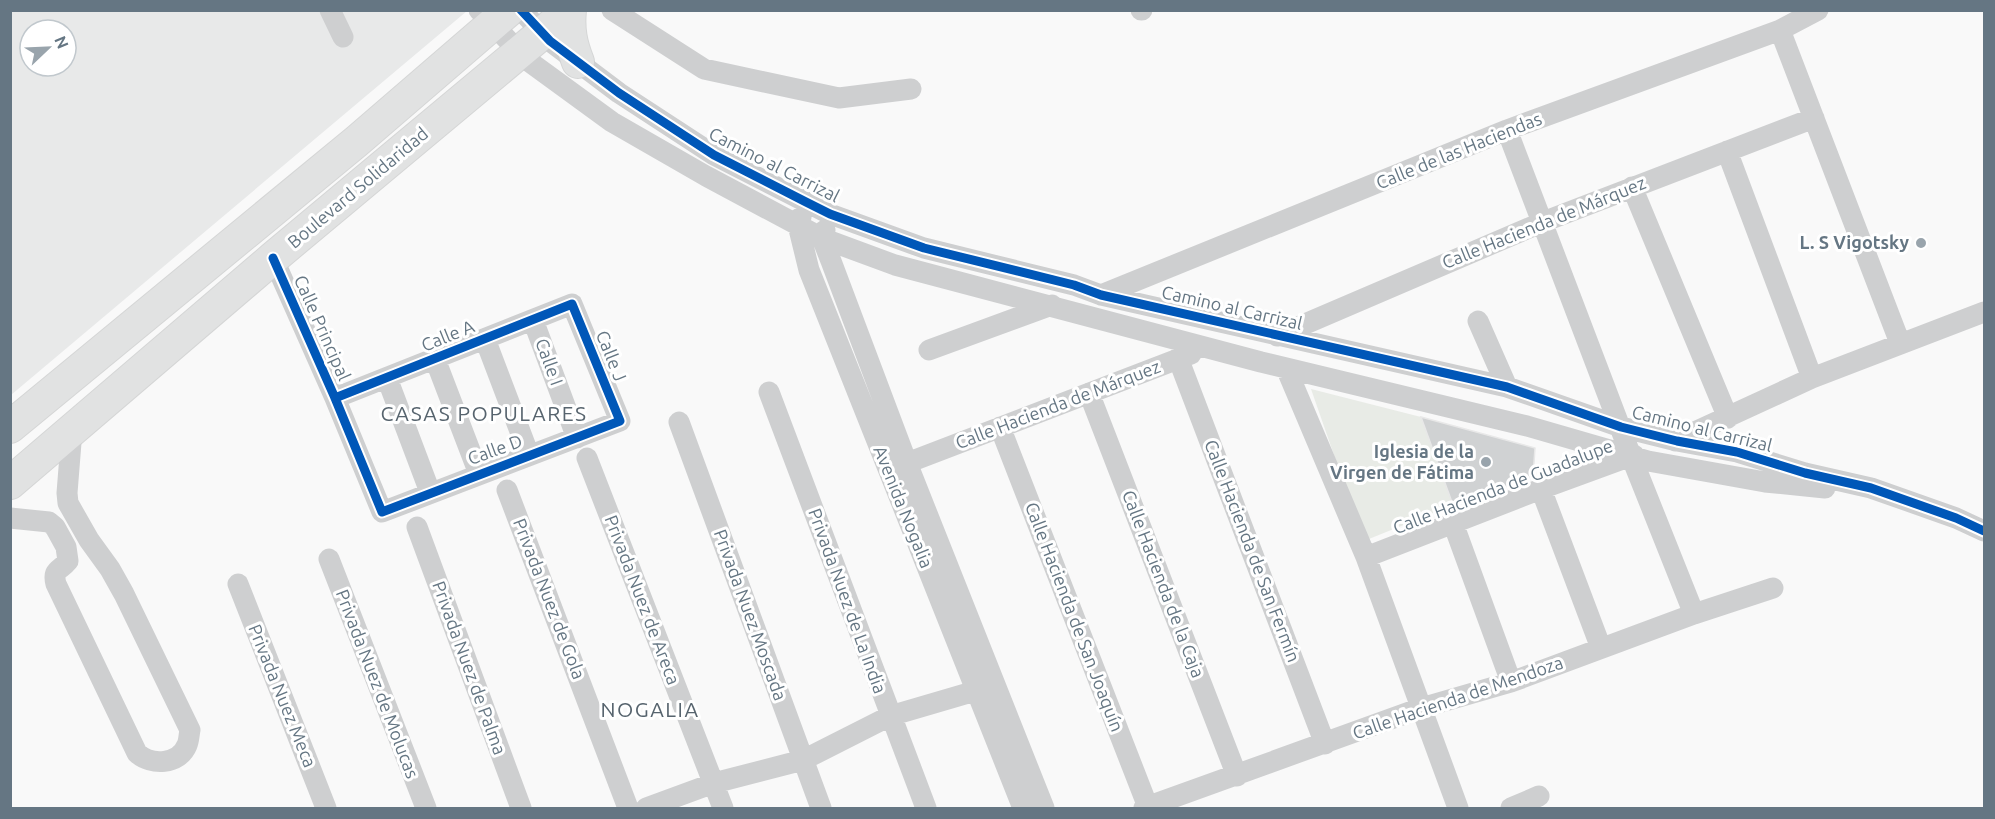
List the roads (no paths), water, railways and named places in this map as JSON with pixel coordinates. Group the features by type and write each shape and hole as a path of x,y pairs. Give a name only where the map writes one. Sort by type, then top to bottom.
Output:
{"highway":[{"name":"Boulevard Solidaridad","path":"10,483 273,258 570,10"},
{"path":"570,10 568,28 571,45 578,62"},
{"name":"Boulevard Solidaridad","path":"10,427 339,156 493,15"}],"street":[{"path":"330,10 343,37"},
{"name":"Camino al Carrizal","path":"521,10 530,43"},
{"path":"612,10 704,69 838,98 911,89"},
{"name":"Calle de las Haciendas","path":"1101,295 1507,130 1780,30 1818,10"},
{"name":"Camino al Carrizal","path":"493,15 530,43 612,122 822,238 895,264 1286,368 1527,426 1631,456 1765,482 1815,488 1871,488"},
{"path":"1780,30 1900,343"},
{"name":"Camino al Carrizal","path":"530,43 578,62 620,93 714,155 830,214 924,248 1074,285 1101,295 1507,387 1621,427 1677,441 1737,452 1806,473 1871,488 1956,518 1984,531"},
{"name":"Calle Hacienda de Márquez","path":"1277,336 1543,222 1814,118"},
{"path":"1507,130 1631,456 1694,614"},
{"path":"1727,151 1812,378"},
{"path":"1632,187 1728,418"},
{"path":"798,225 806,202"},
{"path":"822,238 830,214"},
{"name":"Avenida Nogalia","path":"798,225 809,270 986,688 1044,808"},
{"name":"Avenida Nogalia","path":"822,238 908,463 986,688 1023,808"},
{"name":"Calle Principal","path":"273,258 336,398 382,512"},
{"name":"Calle A","path":"336,398 572,304"},
{"name":"Calle J","path":"572,304 620,421"},
{"path":"930,350 1052,305"},
{"name":"Calle Hacienda de Guadalupe","path":"1366,557 1541,489 1677,441 1812,378 1984,312"},
{"name":"Calle I","path":"533,320 577,438"},
{"path":"1478,321 1507,387"},
{"path":"485,339 529,455"},
{"name":"Calle Hacienda de Márquez","path":"908,463 1208,347"},
{"path":"1332,379 1337,349"},
{"name":"Calle Hacienda de San Fermín","path":"1178,358 1325,744"},
{"path":"435,359 479,474"},
{"path":"1286,368 1366,557 1458,808"},
{"path":"387,378 430,492"},
{"name":"Privada Nuez de La India","path":"769,392 926,808"},
{"name":"Calle Hacienda de la Caja","path":"1089,393 1238,776"},
{"name":"Calle D","path":"382,512 620,421"},
{"name":"Privada Nuez Moscada","path":"679,422 821,808"},
{"name":"Calle Hacienda de San Joaquín","path":"1000,427 1146,808"},
{"path":"10,518 50,522 55,526 66,547 68,561 55,572 56,584 137,753 152,763 167,762 178,756 188,745 190,730 110,569 89,540 68,502 72,430"},
{"name":"Privada Nuez de Areca","path":"587,458 723,808"},
{"path":"1541,489 1601,648"},
{"name":"Privada Nuez de Gola","path":"507,490 628,808"},
{"path":"1453,523 1512,682"},
{"name":"Privada Nuez de Palma","path":"417,526 521,808"},
{"name":"Privada Nuez de Molucas","path":"329,559 426,808"},
{"name":"Privada Nuez Meca","path":"238,584 326,808"},
{"name":"Calle Hacienda de Mendoza","path":"1146,808 1421,708 1512,682 1694,614 1773,588"},
{"path":"646,808 714,783 803,760 890,716 986,688"},
{"path":"1511,808 1539,796"}],"place":[{"name":"L. S Vigotsky","path":"1921,243"},
{"name":"Iglesia de la Virgen de Fátima","path":"1486,462"}],"district":[{"name":"CASAS POPULARES","path":"484,414"},
{"name":"NOGALIA","path":"650,710"}]}
